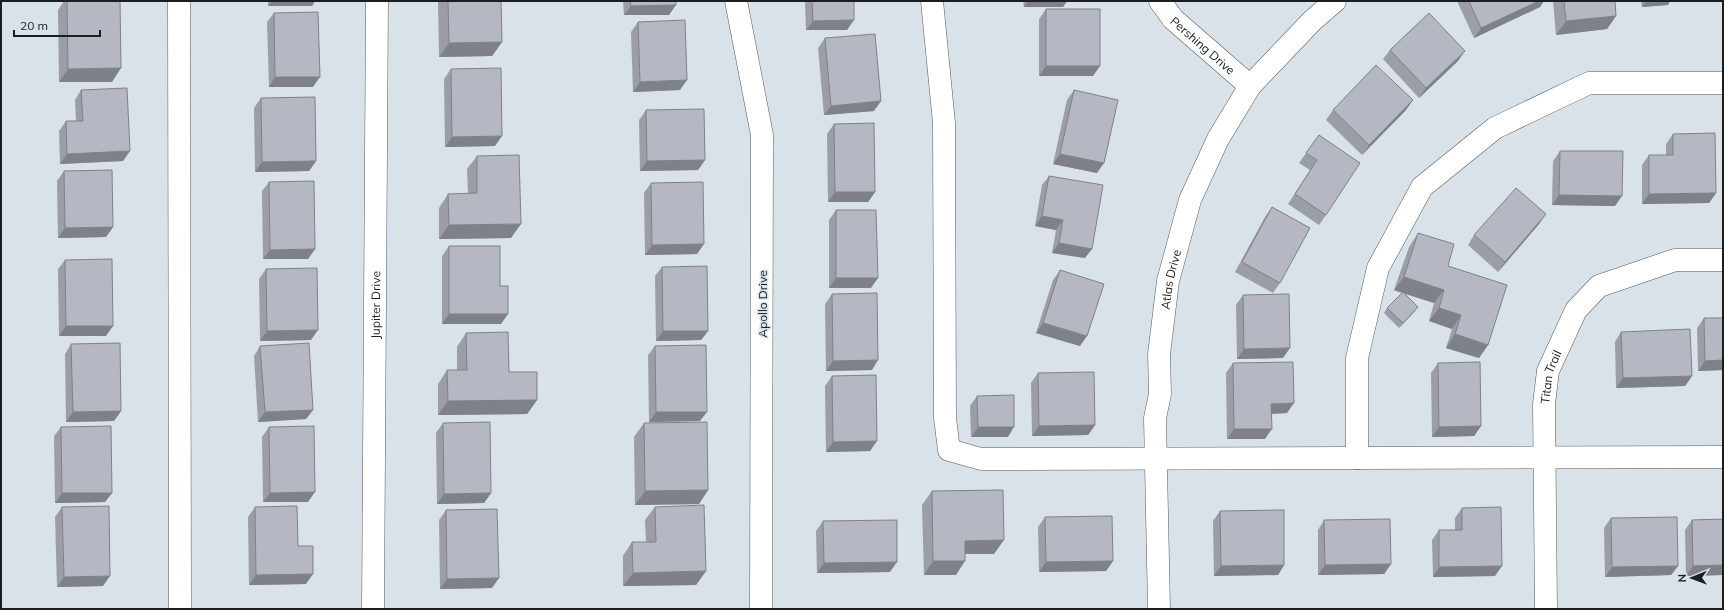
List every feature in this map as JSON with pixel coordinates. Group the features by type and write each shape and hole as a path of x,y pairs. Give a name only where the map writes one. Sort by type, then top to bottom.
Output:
{"street":[{"path":"179,1 180,609"},
{"name":"Jupiter Drive","path":"373,609 378,1"},
{"name":"Apollo Drive","path":"736,1 762,135 761,609"},
{"path":"932,1 944,123 945,418 949,450 981,459 1723,457"},
{"name":"Pershing Drive","path":"1160,1 1173,19 1250,86"},
{"name":"Atlas Drive","path":"1159,609 1155,418 1160,394 1159,354 1168,281 1190,200 1218,139 1250,86 1312,21 1334,1"},
{"path":"1357,458 1357,358 1378,268 1422,187 1495,128 1589,83 1723,83"},
{"name":"Titan Trail","path":"1546,609 1544,404 1548,371 1576,310 1599,286 1676,260 1723,260"}],"building":[{"path":"67,1 120,1 121,68 68,69"},
{"path":"448,1 501,1 502,42 449,43"},
{"path":"630,1 676,1 676,5 631,6"},
{"path":"812,1 854,1 854,20 813,21"},
{"path":"1469,1 1539,1 1481,28"},
{"path":"1564,1 1615,1 1616,16 1566,21"},
{"path":"1046,9 1100,9 1100,66 1046,66"},
{"path":"318,12 320,77 275,77 274,13"},
{"path":"1429,13 1465,51 1426,88 1390,50"},
{"path":"685,20 687,80 640,82 638,22"},
{"path":"875,34 881,101 831,106 825,38"},
{"path":"1376,65 1413,100 1369,145 1333,110"},
{"path":"501,68 502,136 452,137 451,69"},
{"path":"127,88 130,151 67,154 66,121 83,121 81,90"},
{"path":"1074,90 1118,100 1104,163 1060,154"},
{"path":"315,97 316,161 262,162 261,98"},
{"path":"704,109 705,160 647,161 646,110"},
{"path":"874,123 875,192 835,192 834,124"},
{"path":"1715,133 1716,193 1649,194 1649,155 1673,155 1673,134"},
{"path":"1319,135 1360,163 1326,215 1295,194 1317,160 1306,153"},
{"path":"1560,151 1623,151 1622,196 1559,195"},
{"path":"519,155 521,224 449,225 448,194 477,193 477,156"},
{"path":"112,170 113,227 65,228 64,171"},
{"path":"1049,176 1103,185 1092,249 1059,243 1063,220 1042,216"},
{"path":"314,181 315,249 270,250 269,182"},
{"path":"703,182 704,244 652,245 651,183"},
{"path":"1516,188 1546,214 1505,262 1474,235"},
{"path":"1272,207 1310,228 1280,283 1242,262"},
{"path":"836,210 876,210 878,278 836,278"},
{"path":"1418,233 1454,244 1448,266 1507,285 1488,345 1455,334 1461,315 1439,308 1444,290 1404,277"},
{"path":"449,246 500,246 500,286 508,286 508,314 449,314"},
{"path":"112,259 113,326 66,326 65,260"},
{"path":"707,266 708,331 663,331 662,267"},
{"path":"317,268 318,330 267,331 266,269"},
{"path":"1060,270 1104,284 1087,336 1043,323"},
{"path":"1403,292 1418,307 1403,323 1387,308"},
{"path":"877,293 878,360 833,361 832,294"},
{"path":"1289,294 1290,348 1244,349 1243,295"},
{"path":"1704,318 1723,318 1723,360 1705,361"},
{"path":"1690,329 1692,376 1623,378 1621,332"},
{"path":"508,332 509,372 537,372 537,400 448,401 447,370 467,370 466,333"},
{"path":"120,343 121,411 73,412 71,344"},
{"path":"309,343 313,410 265,412 260,346"},
{"path":"706,345 707,412 656,412 655,346"},
{"path":"1293,362 1294,403 1271,404 1272,429 1234,429 1233,363"},
{"path":"1480,362 1481,426 1439,427 1438,363"},
{"path":"1094,372 1095,425 1039,426 1038,373"},
{"path":"876,375 877,441 833,442 832,376"},
{"path":"1014,395 1014,427 978,427 977,396"},
{"path":"490,422 491,493 444,494 443,423"},
{"path":"707,422 708,490 645,491 644,423"},
{"path":"111,426 112,493 62,493 61,427"},
{"path":"314,426 315,492 270,493 269,427"},
{"path":"1003,490 1004,540 965,541 965,561 933,561 932,491"},
{"path":"704,505 706,571 633,573 632,542 656,542 655,507"},
{"path":"109,506 110,576 64,577 62,507"},
{"path":"297,506 298,546 313,546 313,574 256,575 255,507"},
{"path":"1501,507 1502,566 1439,567 1439,530 1462,530 1462,508"},
{"path":"497,509 499,578 447,579 446,510"},
{"path":"1284,510 1284,565 1221,566 1220,511"},
{"path":"1112,516 1113,561 1046,562 1045,517"},
{"path":"1677,517 1678,566 1612,567 1611,518"},
{"path":"1390,519 1391,564 1325,565 1324,520"},
{"path":"1723,519 1723,565 1693,566 1692,520"},
{"path":"897,520 897,562 824,563 823,521"}]}
